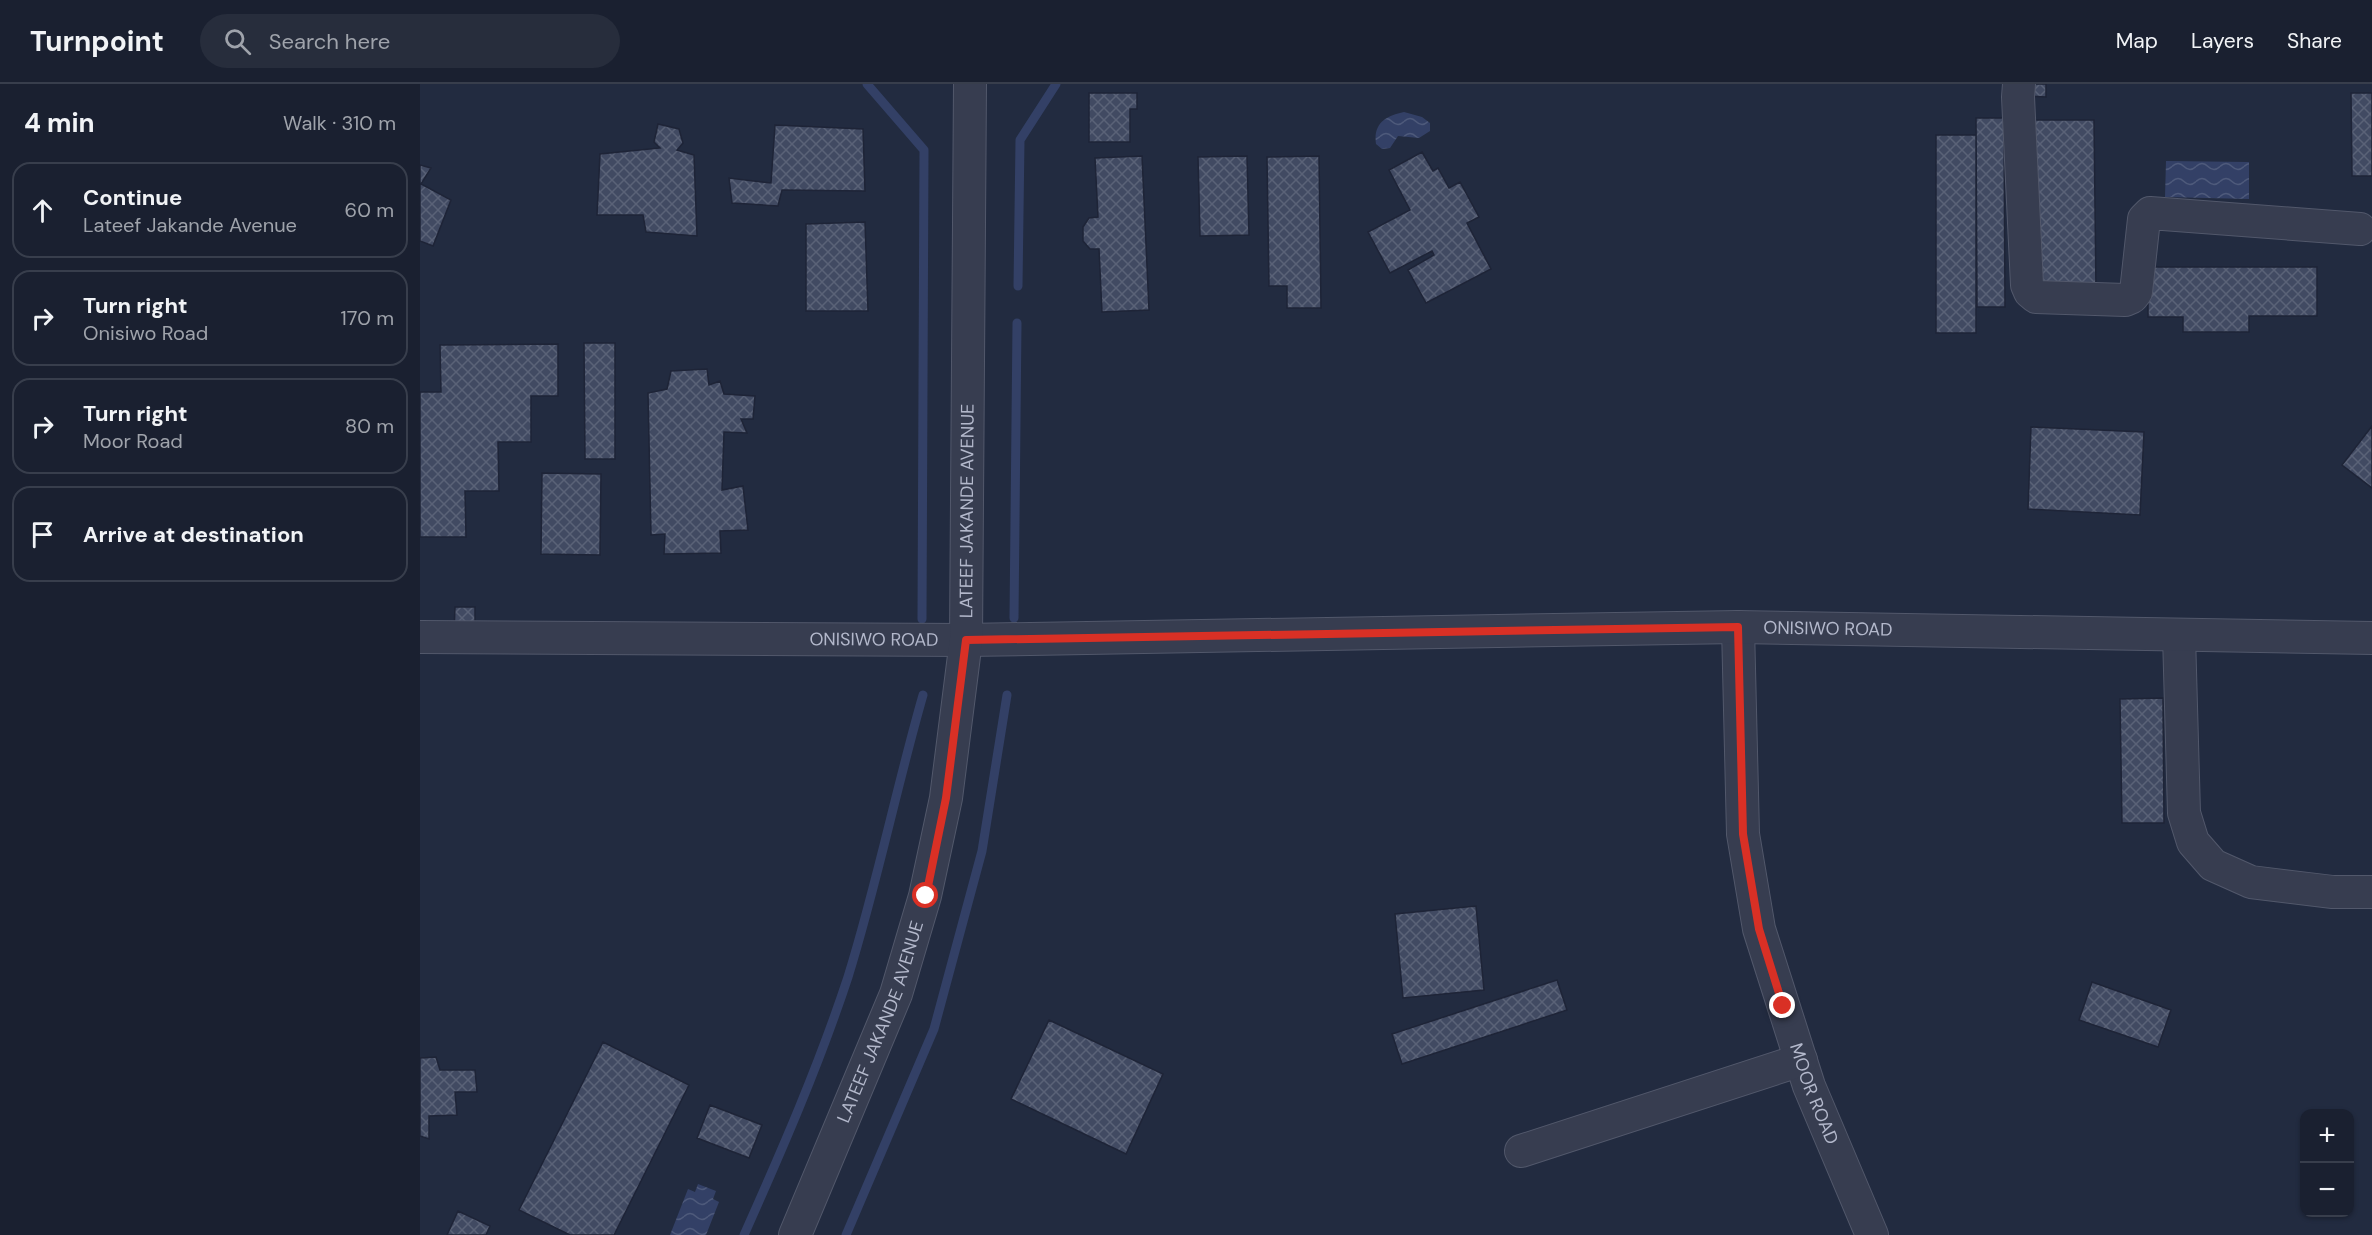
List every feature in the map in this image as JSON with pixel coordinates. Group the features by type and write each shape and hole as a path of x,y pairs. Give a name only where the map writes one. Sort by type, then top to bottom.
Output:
{"street":[{"name":"LATEEF JAKANDE AVENUE","path":"795,1235 863,1078 896,994 926,896 946,798 966,640 970,84"},
{"path":"2019,84 2027,285 2036,297 2125,300 2133,297 2136,292 2144,219 2150,213 2360,229"},
{"name":"ONISIWO ROAD","path":"420,637 966,640 1738,627 2372,638"},
{"name":"MOOR ROAD","path":"1738,627 1743,834 1759,929 1809,1086 1872,1235"},
{"path":"2179,634 2184,813 2193,842 2213,865 2251,882 2333,892 2372,892"},
{"path":"1521,1151 1800,1060"}],"water":[{"path":"1404,112 1422,117 1430,123 1430,131 1419,138 1398,136 1390,148 1382,149 1376,144 1379,126 1386,118"},
{"path":"2166,161 2249,162 2249,199 2165,197"},
{"path":"698,1184 716,1191 713,1199 719,1202 706,1235 670,1235 688,1189 695,1192"}],"building":[{"path":"2023,84 2046,84 2046,97 2024,96"},
{"path":"1089,93 1137,93 1137,109 1130,109 1130,142 1089,142"},
{"path":"2351,93 2372,93 2372,176 2352,176"},
{"path":"1976,118 2004,118 2005,307 1977,307"},
{"path":"2029,120 2094,120 2096,292 2031,293"},
{"path":"658,124 679,129 683,143 677,150 694,155 697,236 646,232 643,215 597,215 600,154 660,148 654,142"},
{"path":"775,125 863,129 865,191 782,190 778,206 732,203 729,178 771,183"},
{"path":"1936,135 1976,135 1976,333 1936,333"},
{"path":"1422,152 1433,171 1438,168 1449,188 1460,182 1479,217 1467,223 1491,269 1426,303 1408,270 1434,255 1432,251 1390,273 1368,232 1410,210 1389,170"},
{"path":"1142,156 1149,310 1102,312 1099,249 1090,249 1083,241 1083,227 1089,218 1098,217 1095,158"},
{"path":"1247,156 1249,235 1200,236 1198,157"},
{"path":"1319,156 1321,308 1287,308 1287,286 1269,286 1267,157"},
{"path":"420,165 431,168 421,184 451,200 433,246 420,241"},
{"path":"865,222 868,311 806,311 806,224"},
{"path":"2148,267 2317,267 2317,316 2249,316 2249,332 2183,332 2183,317 2148,317"},
{"path":"584,343 615,343 615,459 585,459"},
{"path":"558,344 558,396 531,396 531,442 498,442 499,491 465,491 466,537 420,537 420,392 441,392 440,345"},
{"path":"707,369 709,385 720,381 724,394 755,396 753,419 741,419 747,433 724,432 722,490 743,486 748,530 720,531 721,553 664,554 665,534 651,535 648,393 667,389 671,371"},
{"path":"2372,426 2372,488 2342,465"},
{"path":"2031,427 2144,432 2140,515 2028,509"},
{"path":"542,473 601,474 600,555 541,554"},
{"path":"455,607 475,607 475,632 454,633"},
{"path":"2163,698 2164,823 2122,823 2120,699"},
{"path":"1476,906 1484,990 1403,998 1395,914"},
{"path":"1557,980 1567,1010 1402,1064 1392,1034"},
{"path":"2092,982 2171,1010 2158,1047 2079,1020"},
{"path":"1049,1020 1163,1074 1126,1154 1011,1099"},
{"path":"603,1042 689,1085 614,1235 570,1235 519,1210"},
{"path":"436,1057 440,1070 475,1070 477,1092 455,1092 457,1115 429,1116 429,1139 420,1136 420,1058"},
{"path":"710,1105 762,1125 749,1158 697,1138"},
{"path":"458,1211 490,1226 486,1235 447,1235"}],"waterway":[{"path":"867,84 924,150 922,619"},
{"path":"1018,286 1020,140 1056,84"},
{"path":"1014,618 1017,323"},
{"path":"744,1235 812,1075 848,977 923,695"},
{"path":"846,1235 934,1029 982,851 1007,695"}],"route":[{"path":"926,896 946,798 966,640 1738,627 1743,834 1759,929 1783,1006"}]}
